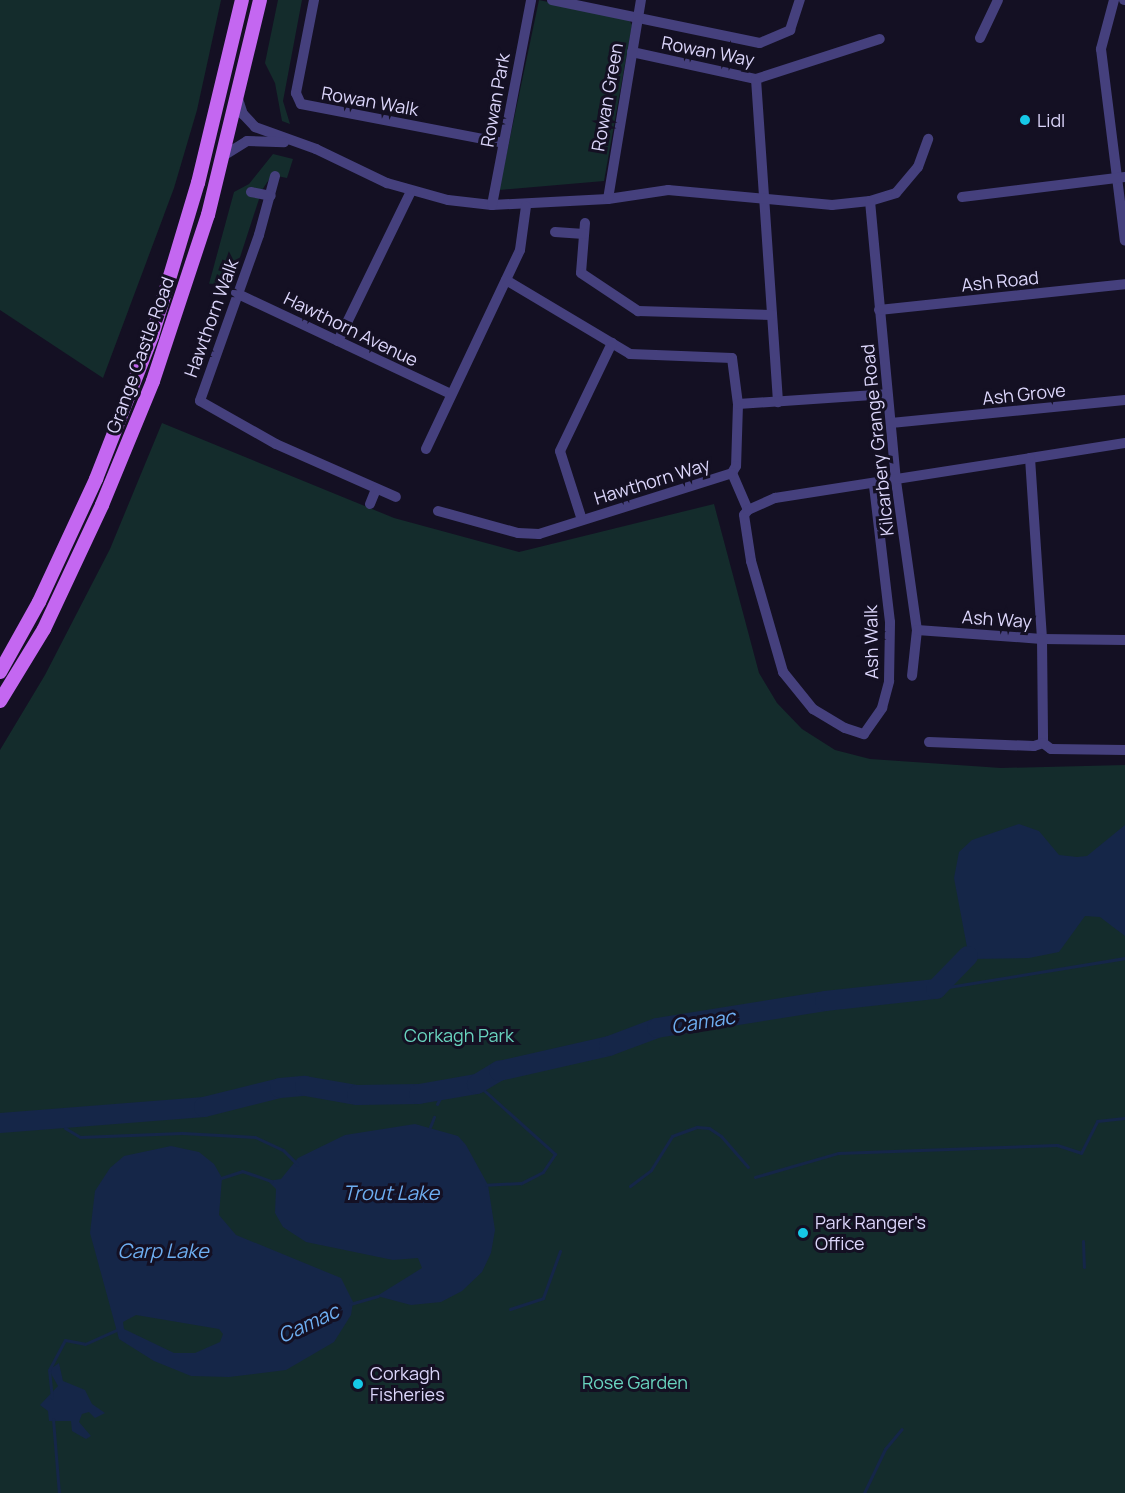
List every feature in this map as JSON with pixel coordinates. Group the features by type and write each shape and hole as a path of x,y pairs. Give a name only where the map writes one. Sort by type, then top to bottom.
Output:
{"main road":[{"name":"Grange Castle Road","path":"0,672 39,602 96,478 152,336 198,183 242,0"},
{"name":"Grange Castle Road","path":"0,701 44,629 102,505 153,381 223,156 260,0"}],"street":[{"name":"Rowan Walk","path":"314,0 296,93 301,104 503,143"},
{"name":"Rowan Park","path":"492,206 531,0"},
{"path":"552,0 760,43 786,34 795,22 800,0"},
{"name":"Rowan Green","path":"608,199 641,0"},
{"path":"980,38 998,0"},
{"path":"1114,0 1101,41 1113,139 1121,178 1125,241"},
{"name":"Rowan Way","path":"632,52 756,79 880,39"},
{"path":"756,79 762,197 778,402"},
{"path":"238,99 243,114 255,127 411,191 492,206 526,206 608,199 668,190 832,205 870,201 896,193 918,167 928,140"},
{"path":"1113,139 1125,137"},
{"path":"223,156 247,141 296,143"},
{"name":"Hawthorn Walk","path":"275,176 271,196 200,394 203,405 302,457 396,497"},
{"path":"962,197 1121,178"},
{"path":"338,341 411,191"},
{"path":"251,192 271,196"},
{"name":"Kilcarbery Grange Road","path":"870,201 896,481 917,630 912,676"},
{"path":"426,449 520,250 526,206"},
{"path":"555,232 585,228 580,269 584,278 638,311 772,315"},
{"path":"506,280 612,343 635,354 732,358 738,404 736,466 732,473 748,510 775,498 874,485 1125,443"},
{"name":"Ash Road","path":"879,310 1125,284"},
{"name":"Hawthorn Avenue","path":"236,293 451,394"},
{"name":"Hawthorn Way","path":"582,520 560,451 612,343"},
{"path":"738,404 887,394"},
{"name":"Ash Grove","path":"891,423 1125,400"},
{"path":"1030,458 1042,639 1125,640"},
{"name":"Hawthorn Way","path":"438,511 529,534 582,520 732,473"},
{"name":"Ash Walk","path":"748,510 744,515 751,561 783,672 813,709 845,728 864,734 882,708 889,681 890,622 874,485"},
{"path":"370,504 376,489"},
{"path":"450,527 453,516"},
{"name":"Ash Way","path":"917,630 1042,639 1042,743"},
{"path":"929,742 1034,746 1042,743 1051,749 1125,750"}],"green space":[{"path":"0,0 221,0 197,110 174,188 103,378 0,310"},
{"path":"278,0 302,0 283,101 290,124 282,121 275,83 265,63"},
{"path":"539,0 629,20 632,25 604,181 499,190"},
{"path":"273,154 293,159 287,178 272,175 262,190 229,291 209,284 234,192 249,184"},
{"name":"Corkagh Park","path":"162,423 394,518 519,552 714,504 759,673 777,703 802,729 835,750 870,759 1001,768 1125,765 1125,1493 0,1493 0,750 45,675 110,549"}],"water":[{"path":"1019,824 1039,831 1059,855 1077,857 1087,856 1125,825 1125,936 1100,917 1085,916 1059,952 1029,958 971,959 951,976 947,973 958,965 967,947 954,878 959,852 972,840"},
{"name":"Trout Lake","path":"415,1124 458,1136 466,1145 488,1185 495,1230 491,1253 482,1272 462,1291 441,1302 411,1305 377,1296 422,1268 418,1258 393,1260 306,1242 283,1227 275,1213 276,1189 268,1181 281,1179 298,1158 345,1135"},
{"name":"Carp Lake","path":"171,1146 199,1152 214,1164 222,1178 219,1215 236,1235 341,1278 353,1302 351,1315 334,1342 286,1370 229,1377 191,1376 154,1361 119,1339 90,1233 95,1191 110,1168 124,1156","holes":["136,1315 219,1329 223,1334 220,1342 195,1353 174,1353 124,1329 123,1322"]},
{"path":"59,1363 63,1381 85,1390 92,1404 105,1413 95,1418 89,1412 82,1414 79,1422 91,1436 86,1439 72,1431 71,1421 49,1421 48,1411 40,1405 58,1386 49,1370"}],"waterway":[{"name":"Camac","path":"0,1123 204,1107 280,1088 305,1086 357,1095 419,1094 477,1084 499,1071 609,1046 657,1028 825,1001 936,989 968,956"},
{"name":"Camac","path":"936,989 1125,958"},
{"name":"Camac","path":"477,1084 555,1154 543,1172 521,1183 486,1185"},
{"path":"437,1104 444,1090"},
{"name":"Camac","path":"60,1116 65,1128 80,1137 182,1133 255,1137 283,1150 297,1164"},
{"path":"430,1127 434,1117"},
{"path":"755,1177 838,1153 1057,1145 1081,1153 1097,1121 1125,1118"},
{"path":"630,1186 651,1170 672,1136 697,1127 709,1128 721,1136 748,1167"},
{"name":"Camac","path":"221,1178 242,1171 271,1181"},
{"path":"1083,1241 1084,1267"},
{"path":"510,1309 543,1298 560,1251"},
{"name":"Camac","path":"350,1304 378,1296"},
{"name":"Camac","path":"52,1398 49,1370 65,1340 85,1344 116,1330"},
{"name":"Camac","path":"53,1419 59,1493"},
{"path":"864,1493 885,1449 902,1429"}],"place":[{"name":"Lidl","path":"1025,120"},
{"name":"Park Ranger's Office","path":"803,1233"},
{"name":"Corkagh Fisheries","path":"358,1384"}],"park label":[{"name":"Rose Garden","path":"635,1382"}]}
